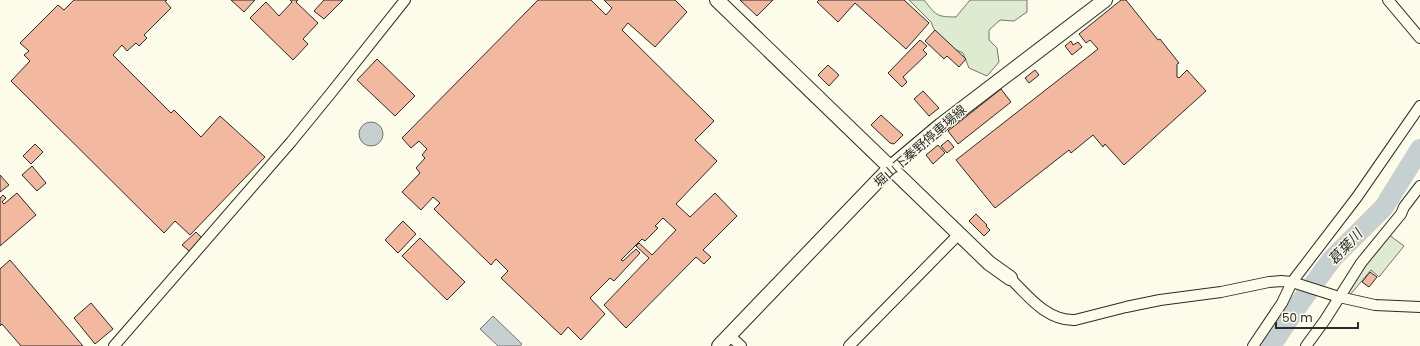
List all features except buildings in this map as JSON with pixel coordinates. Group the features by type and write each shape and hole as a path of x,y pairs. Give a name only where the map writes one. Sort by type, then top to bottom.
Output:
{"main road":[{"path":"717,0 989,263 1010,278"},
{"name":"堀山下秦野停車場線","path":"719,346 891,167 941,125 1105,0"}],"street":[{"path":"114,346 291,142 405,0"},
{"path":"1388,0 1420,38"},
{"path":"1253,346 1420,106"},
{"path":"1306,346 1325,320 1361,263 1401,214 1404,207 1420,186"},
{"path":"849,346 959,234"},
{"path":"1010,278 1044,311 1051,315 1068,320 1075,320 1160,300 1221,292 1281,281 1296,283 1339,297 1375,305 1420,307"},
{"path":"730,336 741,346"}],"green space":[{"path":"909,0 924,0 934,12 940,16 956,17 970,0 1027,0 1027,12 1014,21 1000,20 989,30 989,40 997,48 999,62 987,76 969,68 963,53 950,47 936,34 931,22"},
{"path":"1389,235 1404,246 1379,277 1371,270 1350,295 1346,292"}],"shaded area":[{"path":"371,122 379,126 383,134 379,142 371,146 363,142 359,134 363,126"},
{"path":"493,316 522,344 520,346 498,346 480,329"}],"waterway":[{"name":"葛葉川","path":"1271,346 1332,259 1384,207 1420,149"}]}
